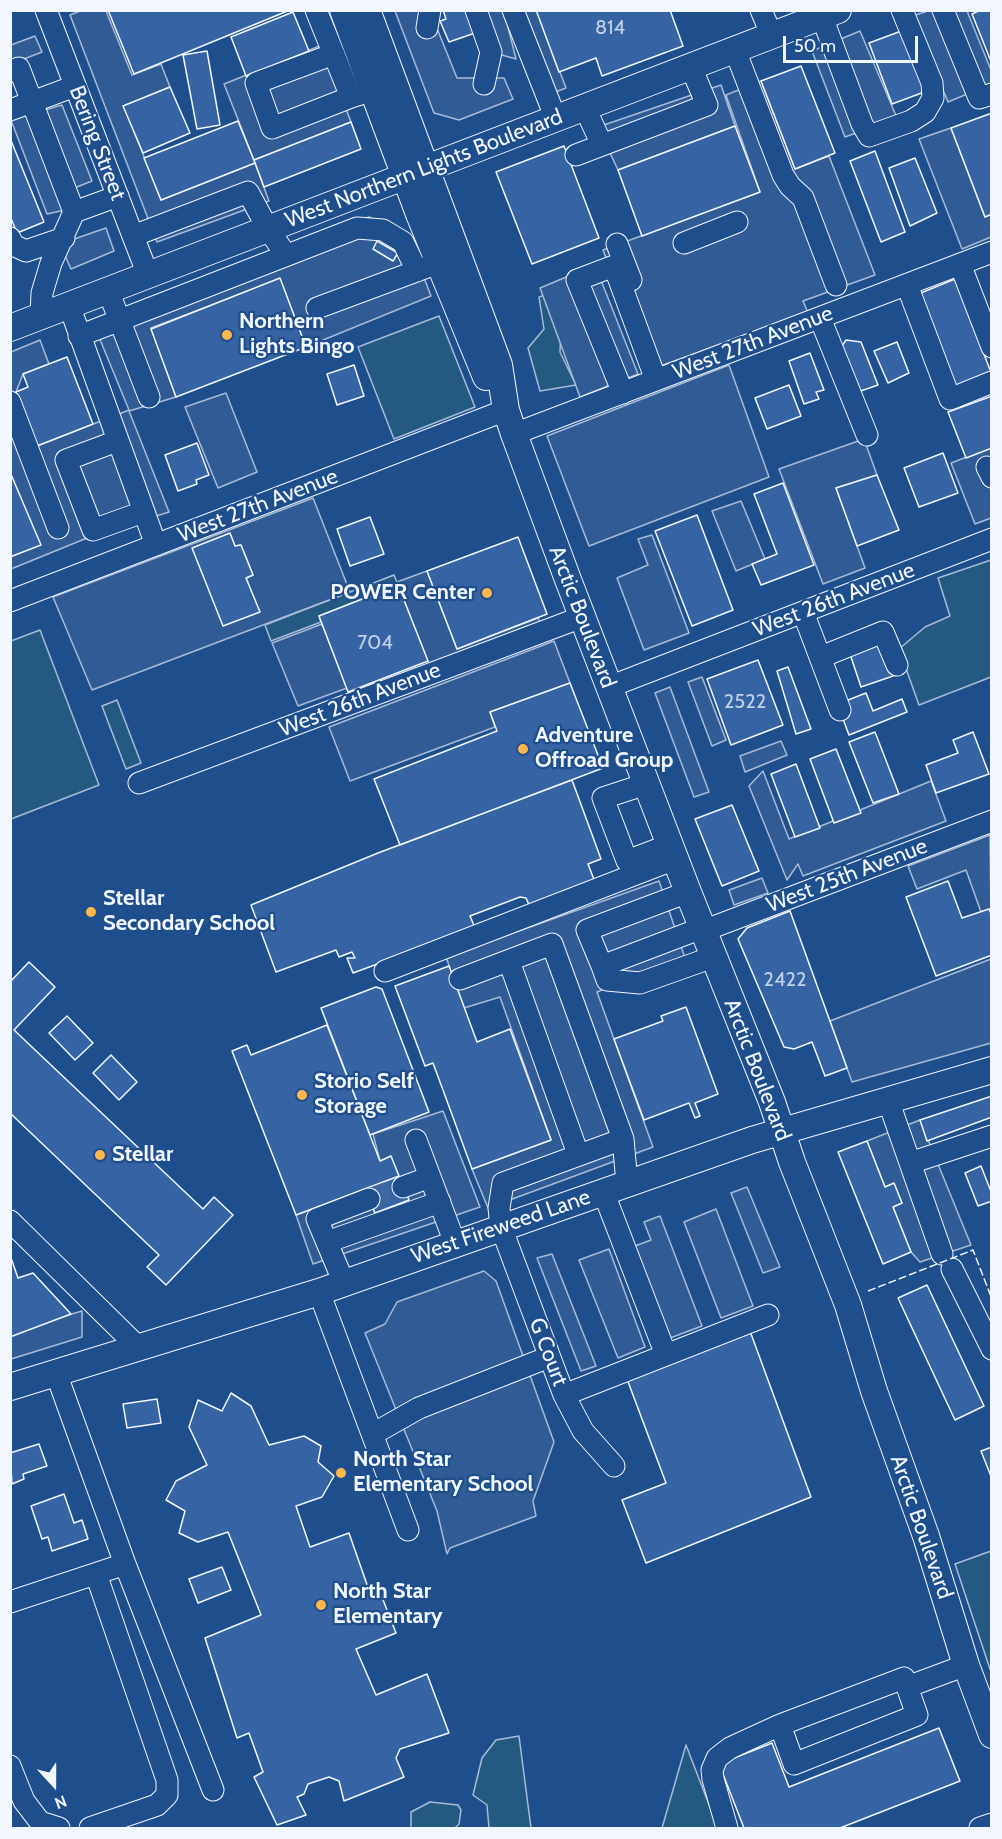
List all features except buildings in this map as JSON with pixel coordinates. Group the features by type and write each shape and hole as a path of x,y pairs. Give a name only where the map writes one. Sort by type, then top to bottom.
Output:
{"main road":[{"name":"West Northern Lights Boulevard","path":"10,328 830,14"},
{"name":"Arctic Boulevard","path":"346,20 362,94 415,173 428,266 510,422 672,852 782,1130 792,1162 848,1305 874,1391 926,1536 966,1665 992,1735"},
{"name":"Arctic Boulevard","path":"346,20 499,365 510,422"},
{"name":"West Fireweed Lane","path":"10,1387 319,1292 782,1130 992,1070"}],"street":[{"name":"Bering Street","path":"46,10 148,275"},
{"path":"316,10 346,20 334,54"},
{"path":"476,10 491,52 484,84"},
{"path":"513,10 556,119"},
{"path":"761,10 771,36"},
{"path":"830,14 862,124 869,136 911,121 925,112 933,98 932,83 902,10"},
{"path":"946,12 985,96"},
{"path":"735,50 783,175 803,198 836,285"},
{"path":"334,54 362,94 272,128 256,83 334,54"},
{"path":"576,155 707,105 691,67"},
{"path":"15,80 32,102 74,212 45,283 41,316"},
{"path":"10,110 75,86"},
{"path":"585,108 602,146"},
{"path":"133,236 248,192 268,229 286,255"},
{"path":"74,212 118,196"},
{"path":"347,199 357,228"},
{"path":"684,243 737,222"},
{"path":"79,336 357,228 383,230 403,242 428,266 317,308"},
{"path":"10,238 13,245 26,251 64,238"},
{"path":"617,244 662,378"},
{"name":"West 27th Avenue","path":"10,601 156,545 510,422 623,393 992,252"},
{"path":"960,264 992,347"},
{"path":"623,393 577,280 614,266 662,378"},
{"path":"907,285 950,399 992,382"},
{"path":"108,290 149,398"},
{"path":"69,305 156,545"},
{"path":"820,318 867,435"},
{"path":"10,402 58,528"},
{"path":"117,441 66,460 93,530 143,512"},
{"name":"West 26th Avenue","path":"609,687 992,539"},
{"path":"803,612 840,710"},
{"name":"West 26th Avenue","path":"139,783 582,616"},
{"path":"820,657 883,632 897,664"},
{"path":"646,784 603,798 627,861 672,852"},
{"name":"West 25th Avenue","path":"602,966 992,821"},
{"path":"385,971 672,852"},
{"path":"688,892 588,930 607,980 640,983 713,957"},
{"path":"460,979 552,944 623,1138 615,1187 666,1355"},
{"path":"509,961 578,1154 623,1138"},
{"path":"888,1100 947,1261 992,1349"},
{"path":"910,1163 992,1136"},
{"path":"416,1140 455,1243"},
{"name":"G Court","path":"578,1154 503,1183 499,1208 501,1227 564,1395 583,1431 614,1466"},
{"path":"403,1187 430,1177"},
{"path":"344,1283 317,1219 369,1199"},
{"path":"327,1242 440,1202"},
{"path":"10,1221 139,1348"},
{"path":"319,1292 408,1530"},
{"path":"564,1395 768,1315"},
{"path":"373,1434 419,1408 549,1357"},
{"path":"56,1373 125,1564 213,1790"},
{"path":"10,1602 125,1564"},
{"path":"90,1828 158,1804 167,1795 167,1780 96,1574"},
{"path":"907,1687 966,1665"},
{"path":"728,1828 712,1770 717,1758 730,1748 780,1725 904,1678 917,1715 794,1764 780,1725"},
{"path":"10,1766 24,1801 40,1822 59,1828"},
{"path":"980,1828 992,1824"}],"shaded area":[{"path":"80,11 106,11 132,75 161,64 170,87 124,106 161,200 255,163 269,201 157,242 70,15"},
{"path":"395,11 430,11 457,78 504,78 513,99 459,120 434,113"},
{"path":"476,11 504,11 516,59 491,52"},
{"path":"513,11 537,11 566,88 547,95"},
{"path":"928,11 967,11 991,70 991,84 948,102 912,16"},
{"path":"860,31 897,118 845,137 812,51"},
{"path":"35,36 42,52 11,64 11,45"},
{"path":"322,45 351,122 254,160 224,84"},
{"path":"761,81 795,169 829,156 875,275 803,301 808,313 649,370 603,250 760,192 726,95"},
{"path":"721,85 735,126 618,170 598,127"},
{"path":"62,105 92,181 59,194 65,210 47,214 11,120"},
{"path":"951,128 985,217 991,214 991,237 962,249 919,139"},
{"path":"369,217 395,230 411,244 431,296 306,347 280,279 151,328 176,397 129,411 169,512 87,538 11,569 11,352 40,340 49,364 23,374 16,392 37,446 129,410 92,320"},
{"path":"106,228 114,251 71,269 60,244"},
{"path":"595,265 638,374 580,397 540,288"},
{"path":"545,295 561,326 560,352 576,385 540,391 528,348 544,329 539,297"},
{"path":"439,316 475,407 394,439 358,347"},
{"path":"729,365 769,477 589,546 547,436"},
{"path":"226,393 257,472 218,488 185,407"},
{"path":"864,439 877,475 836,488 865,568 823,584 779,469"},
{"path":"991,448 991,518 975,524 951,463"},
{"path":"313,498 350,592 92,690 53,597","holes":["230,534 235,546 241,545 253,575 246,578 259,611 193,549"]},
{"path":"741,501 765,559 736,571 712,511"},
{"path":"652,535 689,633 644,650 617,578 648,565 638,539"},
{"path":"991,560 991,677 919,705 899,649 925,627 950,616 938,578"},
{"path":"427,571 457,649 538,618 541,624 430,667 397,582"},
{"path":"394,575 398,585 319,616 321,622 271,641 265,625"},
{"path":"322,624 347,688 298,706 272,643"},
{"path":"40,630 99,785 11,819 11,641"},
{"path":"554,641 570,683 490,712 495,727 350,781 329,727"},
{"path":"702,677 726,740 712,746 688,682"},
{"path":"670,687 709,792 694,797 655,693"},
{"path":"117,700 141,763 126,769 102,706"},
{"path":"781,741 787,755 745,772 740,756"},
{"path":"763,771 789,839 931,781 946,821 803,876 798,864 787,880 749,786"},
{"path":"990,835 991,916 989,909 981,912 966,870 917,889 908,866"},
{"path":"762,878 768,893 734,905 729,890"},
{"path":"659,881 685,958 597,992 653,1147 488,1208 472,1169 551,1140 500,997 464,1008 446,957"},
{"path":"991,959 991,1043 852,1082 830,1021"},
{"path":"443,1111 480,1207 313,1264 296,1215 365,1189 375,1213 408,1200 391,1157 380,1161 373,1134"},
{"path":"920,1120 971,1245 920,1262 911,1252 893,1207 902,1203 894,1184 885,1187 867,1141"},
{"path":"747,1187 780,1267 763,1273 731,1193"},
{"path":"716,1209 753,1306 721,1318 684,1222"},
{"path":"660,1216 702,1326 670,1338 635,1246 651,1240 644,1222"},
{"path":"609,1249 645,1347 618,1358 579,1260"},
{"path":"552,1254 596,1366 581,1371 537,1258"},
{"path":"484,1271 496,1281 554,1442 533,1501 536,1516 450,1548 447,1554 437,1511 365,1333 385,1324 397,1302"},
{"path":"82,1311 82,1337 11,1359 11,1332"},
{"path":"992,1551 991,1672 955,1564"},
{"path":"519,1736 531,1828 489,1828 487,1805 473,1795 482,1758 496,1740"},
{"path":"686,1745 718,1828 662,1828"},
{"path":"430,1802 458,1805 461,1810 459,1824 455,1828 411,1828 411,1812"}],"tunnel":[{"path":"369,1199 403,1187"}],"fence":[{"path":"868,1291 973,1250 992,1299"}],"place":[{"name":"Northern Lights Bingo","path":"227,335"},
{"name":"POWER Center","path":"487,593"},
{"name":"Adventure Offroad Group","path":"523,749"},
{"name":"Stellar Secondary School","path":"91,912"},
{"name":"Storio Self Storage","path":"302,1095"},
{"name":"Stellar","path":"100,1155"},
{"name":"North Star Elementary School","path":"341,1473"},
{"name":"North Star Elementary","path":"321,1605"}]}
